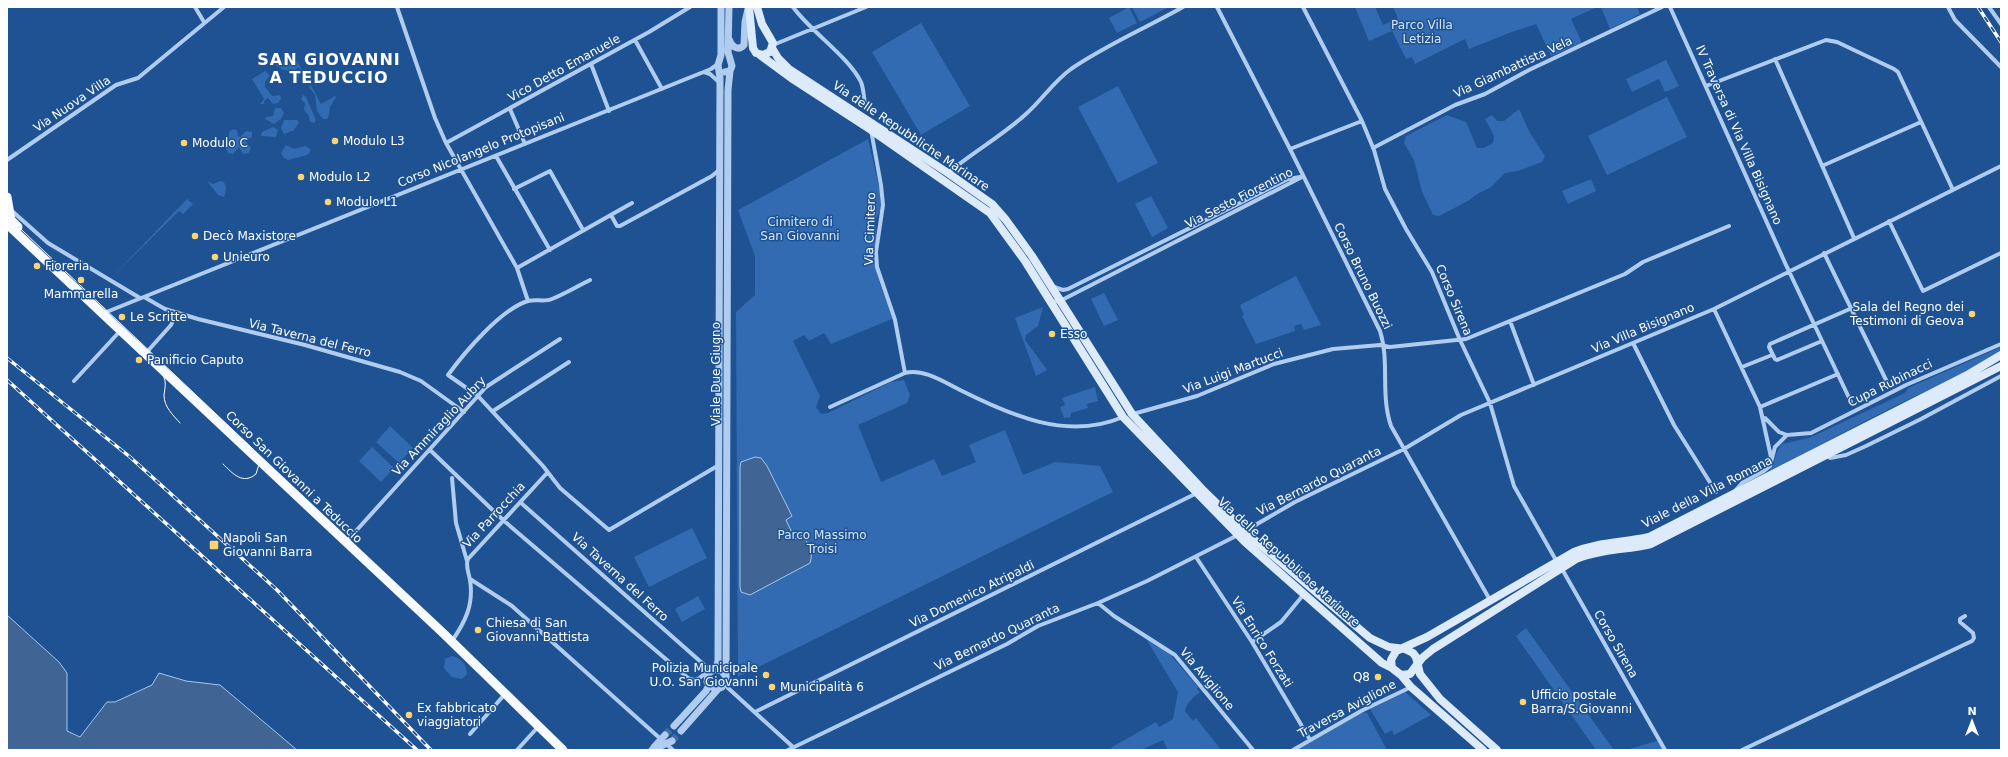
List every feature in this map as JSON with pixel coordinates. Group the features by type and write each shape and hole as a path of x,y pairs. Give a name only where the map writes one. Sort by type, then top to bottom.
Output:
{"main road":[{"path":"749,7 754,50 760,55 767,54 773,47 772,41 768,36 760,18 757,7"},
{"path":"753,43 758,36 768,36"},
{"name":"Via delle Repubbliche Marinare","path":"773,47 778,58 789,69 948,173 992,204 1006,220 1051,286 1056,299 1123,417 1304,594 1382,663 1392,668"},
{"name":"Via delle Repubbliche Marinare","path":"760,55 794,80 871,130 990,213 1025,261 1056,299 1132,414 1200,491"},
{"path":"8,202 11,220 33,242 42,255"},
{"name":"Corso San Giovanni a Teduccio","path":"7,224 104,313 452,642 563,750"},
{"name":"Viale della Villa Romana","path":"1417,664 1433,648 1496,610 1588,546 1649,537 1986,365 2001,355"},
{"name":"Viale della Villa Romana","path":"1400,650 1427,637 1490,600 1560,565 1590,553 1631,549 1651,544 1826,455 1999,371"},
{"path":"1123,417 1132,414"},
{"name":"Via delle Repubbliche Marinare","path":"1241,533 1370,638 1400,650"},
{"path":"1490,600 1496,610"},
{"path":"1483,750 1411,687 1401,675 1392,668 1391,664 1393,655 1400,650 1405,649 1413,653 1420,674 1440,699 1497,750"},
{"path":"1401,675 1410,674 1417,664"}],"street":[{"path":"195,7 204,22"},
{"path":"396,7 426,93 446,143 517,268 528,302"},
{"name":"Vico Detto Emanuele","path":"446,143 592,64 690,7"},
{"name":"Viale Due Giugno","path":"709,685 707,678 711,669 718,661 721,7"},
{"path":"729,7 728,35 730,61 732,66 730,71 724,72 720,65 724,59 730,61"},
{"path":"728,35 733,47 740,48 744,45 745,22 749,7"},
{"path":"793,7 812,30 851,68 863,90 865,106"},
{"path":"773,47 866,7"},
{"path":"948,173 1018,121 1070,70 1091,56 1183,7"},
{"name":"Corso Bruno Buozzi","path":"1217,7 1290,149 1302,177 1380,331 1384,345 1386,412 1391,426 1490,600"},
{"name":"Corso Sirena","path":"1303,7 1362,121 1373,148 1385,189 1406,229 1432,272 1460,340 1490,403 1511,479 1665,750"},
{"name":"Via Giambattista Vela","path":"1373,148 1455,105 1491,91 1529,70 1662,7"},
{"name":"IV Traversa di Via Villa Bisignano","path":"1670,7 1788,270 1851,402"},
{"path":"1948,7 1955,20 2001,67"},
{"path":"1989,7 2001,24"},
{"name":"Via Nuova Villa","path":"7,160 116,85 138,78 221,8"},
{"path":"635,40 662,89"},
{"path":"1706,86 1826,40 1837,42 1896,70 1953,190"},
{"path":"1775,59 1854,238"},
{"path":"592,64 609,111"},
{"name":"Corso Nicolangelo Protopisani","path":"104,313 609,111 720,65"},
{"name":"Viale Due Giugno","path":"724,684 728,98 730,71"},
{"path":"704,72 710,74 720,84"},
{"path":"510,109 525,144"},
{"path":"1290,149 1362,121"},
{"path":"1822,166 1921,122"},
{"name":"Via Cimitero","path":"871,130 883,205 876,252 877,267 895,320 905,373"},
{"path":"496,156 550,250"},
{"name":"Via Villa Bisignano","path":"1404,449 1461,415 1714,309 1788,270 2001,166"},
{"path":"611,215 615,224 620,226 712,176 720,170"},
{"path":"514,189 550,171 583,230"},
{"name":"Via Sesto Fiorentino","path":"1056,299 1302,177"},
{"name":"Via Sesto Fiorentino","path":"1056,299 1065,290 1288,179 1302,177"},
{"name":"Via Taverna del Ferro","path":"8,202 16,215 48,243 165,309 242,331 305,345 400,372 421,381 464,412"},
{"path":"517,268 632,203"},
{"path":"1889,221 1923,291 2001,253"},
{"name":"Via Luigi Martucci","path":"1132,414 1197,396 1274,364 1334,349 1384,345 1390,347 1460,340 1625,274 1643,262 1729,226"},
{"path":"1824,253 1888,384"},
{"path":"590,280 551,300 528,302 509,313 477,339 464,352 448,375 478,396 543,466 560,488 609,530 719,465"},
{"path":"1051,286 1065,290"},
{"path":"1822,341 1777,360 1772,355 1769,347 1770,344 1852,308"},
{"path":"1714,309 1760,407 1764,418 1771,458"},
{"path":"146,353 171,325 177,312"},
{"path":"1510,321 1534,385"},
{"path":"74,381 121,330"},
{"name":"Via Ammiraglio Aubry","path":"346,543 486,387 560,339"},
{"path":"1633,343 1674,425 1716,492"},
{"name":"Cupa Rubinacci","path":"1787,435 1811,433 1906,385 2001,344"},
{"path":"1742,367 1772,355"},
{"path":"493,411 569,362"},
{"path":"830,407 905,373 914,372 936,378 1011,413 1049,425 1085,426 1105,423 1123,417"},
{"path":"1760,407 1838,374"},
{"path":"1733,493 1742,483 1770,466 1775,448 1787,435 1779,432 1764,418"},
{"name":"Via Bernardo Quaranta","path":"788,750 1007,644 1038,626 1098,603 1196,557 1296,502 1404,449"},
{"path":"430,450 503,520 688,678 691,680 698,679 711,669 722,670 724,684 793,747"},
{"name":"Via Parrocchia","path":"452,642 469,612 471,589 467,561 547,473"},
{"path":"452,478 456,523 467,561"},
{"name":"Via Domenico Atripaldi","path":"755,712 1200,491"},
{"name":"Via Taverna del Ferro","path":"520,502 711,669"},
{"name":"Via Enrico Forzati","path":"1196,557 1252,642 1309,738"},
{"path":"470,579 512,606 666,740 673,750"},
{"path":"1252,642 1281,622 1304,594"},
{"name":"Via Aviglione","path":"1098,603 1124,623 1175,655 1254,750"},
{"path":"1742,750 1972,641 1974,638 1973,633 1960,622 1960,619 1965,616"},
{"path":"674,726 706,691 709,685 724,684"},
{"path":"681,731 724,684"},
{"name":"Traversa Aviglione","path":"1293,750 1361,711 1411,687"},
{"path":"470,734 505,694"},
{"path":"517,750 538,726"},
{"path":"652,750 666,740"}],"green space":[{"path":"1129,7 1137,23 1117,33 1109,18"},
{"path":"1132,7 1169,7 1140,22"},
{"name":"Parco Villa Letizia","path":"1355,7 1375,7 1383,25 1398,18 1393,7 1597,7 1571,19 1582,43 1551,56 1536,24 1469,49 1465,39 1415,64 1412,57 1406,59 1392,31 1369,41"},
{"path":"1601,7 1637,7 1640,14 1610,29"},
{"path":"921,23 970,106 921,135 872,52"},
{"path":"293,54 306,77 304,80 302,80 303,73 298,67 296,70 299,74 299,78 295,80 292,71 283,70 275,65"},
{"path":"1666,60 1679,86 1665,92 1659,79 1632,92 1626,79"},
{"path":"265,71 270,75 265,82 265,87 272,96 280,95 281,99 278,103 273,104 268,98 264,101 264,104 260,104 264,99 252,79"},
{"path":"311,85 321,104 337,95 330,107 327,119 323,119 317,111 315,95 309,87"},
{"path":"1118,86 1158,163 1118,183 1078,107"},
{"path":"303,95 306,97 316,120 314,123 310,122 309,116 304,110 305,103 301,99"},
{"path":"1667,97 1687,137 1607,175 1588,136"},
{"path":"275,108 281,108 284,113 281,119 274,124 265,119 266,117 273,116"},
{"path":"1519,109 1530,133 1545,156 1542,162 1518,171 1505,173 1491,187 1468,201 1439,216 1433,215 1422,192 1414,160 1404,143 1406,136 1447,115 1466,122 1477,148 1484,148 1493,143 1494,136 1485,119 1492,115 1497,121 1504,121"},
{"path":"284,120 297,120 299,122 294,130 284,134 281,128"},
{"path":"273,127 278,130 276,137 261,136 262,132"},
{"path":"233,129 237,130 238,136 240,137 246,131 252,132 252,137 246,141 251,148 249,153 243,154 239,147 233,154 228,153 224,144 229,139 229,132"},
{"name":"Parco Massimo Troisi","path":"868,139 880,191 881,210 875,223 877,236 875,255 876,269 892,319 831,344 824,333 809,341 804,335 793,341 820,396 816,407 821,414 828,413 891,382 904,380 910,395 907,403 858,425 881,482 934,459 942,476 976,462 969,445 1005,430 1023,475 1055,462 1100,466 1113,492 738,677 736,312 755,295 755,256 738,210"},
{"path":"286,145 294,149 306,146 310,149 310,152 307,155 288,160 284,158 281,153"},
{"path":"1591,179 1596,191 1568,204 1562,191"},
{"path":"207,181 213,184 220,181 224,182 226,187 225,195 223,197 218,195"},
{"path":"1151,196 1168,228 1152,237 1135,204"},
{"path":"187,199 193,204 183,214 179,211 113,276"},
{"path":"1296,276 1321,325 1304,330 1301,324 1294,326 1295,331 1256,344 1242,316 1244,315 1240,305"},
{"path":"1104,293 1118,320 1104,326 1091,299"},
{"path":"1043,307 1038,326 1026,335 1025,340 1047,370 1036,376 1015,318"},
{"path":"2001,347 2001,350 1962,373 1877,415 1768,472 1771,469 1779,447 1782,444 1809,438 1905,393 1908,388"},
{"path":"1095,387 1098,401 1087,404 1088,408 1071,413 1071,417 1064,418 1060,407 1065,405 1062,398"},
{"path":"390,426 413,448 399,463 376,442"},
{"path":"372,447 394,468 381,482 359,461"},
{"path":"692,528 707,558 649,587 634,557"},
{"path":"698,596 705,609 682,622 675,609"},
{"path":"1526,628 1614,750 1596,750 1516,636"},
{"path":"1145,637 1168,652 1198,687 1197,689 1200,692 1189,703 1185,711 1193,721 1196,718 1221,750 1168,750 1163,740 1141,750 1107,750 1156,722 1159,727 1173,719 1178,692"},
{"path":"452,656 458,658 465,664 467,674 462,679 452,677 444,668 445,659"},
{"path":"1405,692 1431,715 1394,735 1392,730 1385,734 1370,709"},
{"path":"1361,712 1367,713 1387,750 1295,750"},
{"path":"1660,740 1664,750 1626,750"}],"shaded area":[{"path":"755,457 761,458 767,466 792,516 786,520 795,539 803,535 810,548 811,559 810,563 750,595 741,592 740,587 740,467 741,462"},
{"path":"7,615 59,662 67,673 67,731 80,737 107,702 115,702 152,685 159,673 186,681 220,685 297,750 7,750"}],"tunnel":[{"path":"665,735 674,726"},
{"path":"672,741 681,731"}],"tram line":[{"path":"7,216 253,449 260,461 256,474 247,478 238,477 223,464"},
{"path":"28,242 42,260 162,374 165,382 164,399 169,410 180,423"}],"railway":[{"path":"1978,7 2001,42"},
{"path":"7,358 130,457 277,590 431,750"},
{"path":"7,380 417,750"}],"place":[{"name":"Modulo L3","path":"335,141"},
{"name":"Modulo C","path":"184,143"},
{"name":"Modulo L2","path":"301,177"},
{"name":"Modulo L1","path":"328,202"},
{"name":"Decò Maxistore","path":"195,236"},
{"name":"Unieuro","path":"215,257"},
{"name":"Fioreria","path":"37,266"},
{"name":"Mammarella","path":"81,280"},
{"name":"Sala del Regno dei Testimoni di Geova","path":"1972,314"},
{"name":"Le Scritte","path":"122,317"},
{"name":"Esso","path":"1052,334"},
{"name":"Panificio Caputo","path":"139,360"},
{"name":"Napoli San Giovanni Barra","path":"214,545"},
{"name":"Chiesa di San Giovanni Battista","path":"478,630"},
{"name":"Polizia Municipale U.O. San Giovanni","path":"766,675"},
{"name":"Q8","path":"1378,677"},
{"name":"Municipalità 6","path":"772,687"},
{"name":"Ufficio postale Barra/S.Giovanni","path":"1523,702"},
{"name":"Ex fabbricato viaggiatori","path":"409,715"}],"district":[{"name":"SAN GIOVANNI A TEDUCCIO","path":"329,68"}],"park label":[{"name":"Cimitero di San Giovanni","path":"800,229"}]}
